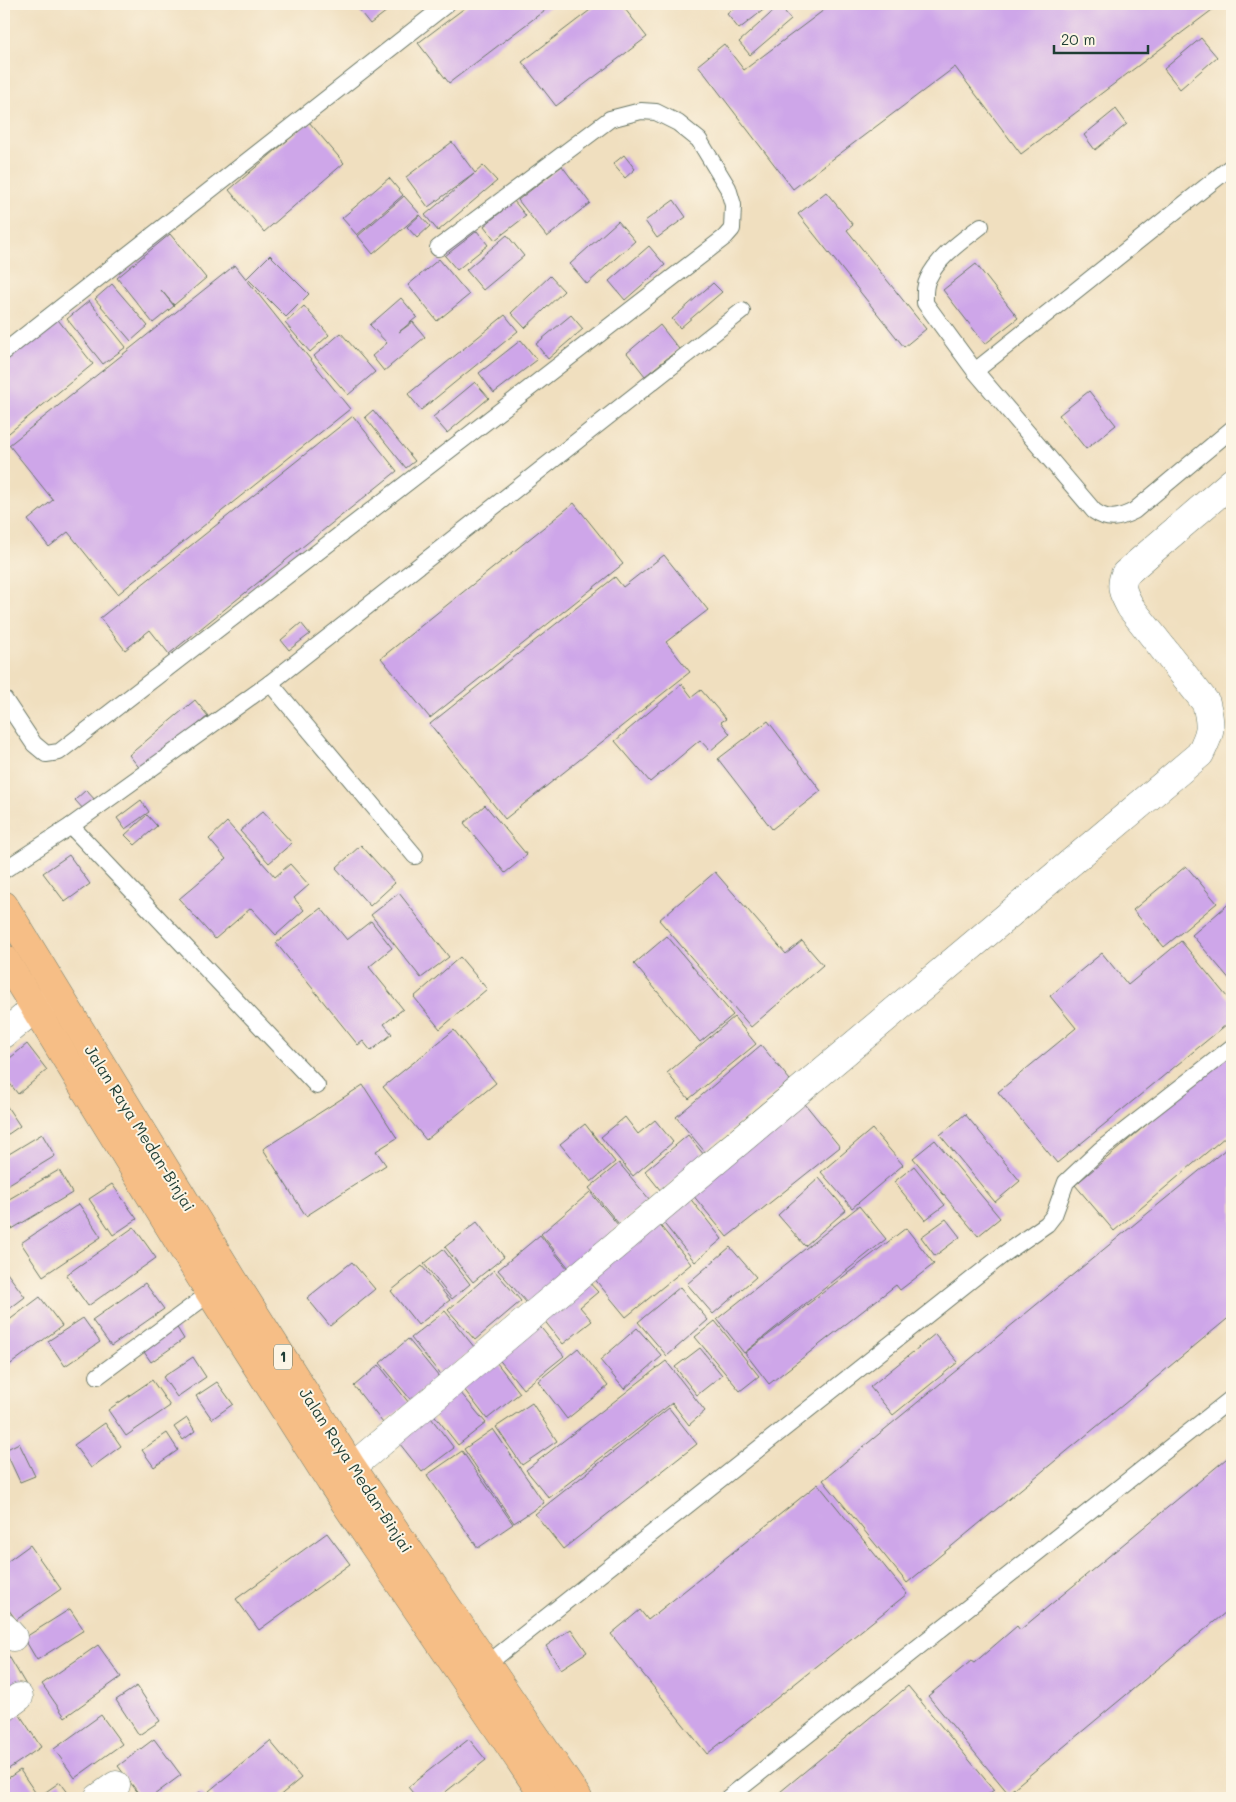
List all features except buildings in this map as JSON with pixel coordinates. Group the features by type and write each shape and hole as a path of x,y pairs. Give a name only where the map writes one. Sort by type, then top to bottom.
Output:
{"highway":[{"name":"Jalan Raya Medan-Binjai","path":"4,905 228,1270 352,1467 578,1798"},
{"name":"Jalan Raya Medan-Binjai","path":"4,958 210,1294 330,1481 545,1798"}],"street":[{"path":"352,1467 1200,754 1207,739 1211,723 1206,703 1131,608 1123,592 1121,582 1126,574 1232,482"},
{"path":"4,1034 34,1009 58,995"}],"lane":[{"path":"4,352 447,4"},
{"path":"4,699 34,744 46,754 59,752 725,237 732,229 733,205 728,188 699,140 678,123 656,112 641,111 610,119 438,248"},
{"path":"975,371 1232,166"},
{"path":"981,226 952,249 936,266 928,279 924,291 925,303 975,371 1094,511 1108,518 1115,519 1134,512 1232,428"},
{"path":"4,870 71,826 270,683 742,311"},
{"path":"270,683 415,856"},
{"path":"71,826 317,1086"},
{"path":"486,1665 1004,1254 1047,1224 1054,1215 1066,1182 1100,1150 1232,1047"},
{"path":"98,1376 210,1294"},
{"path":"728,1798 1232,1398"}]}
